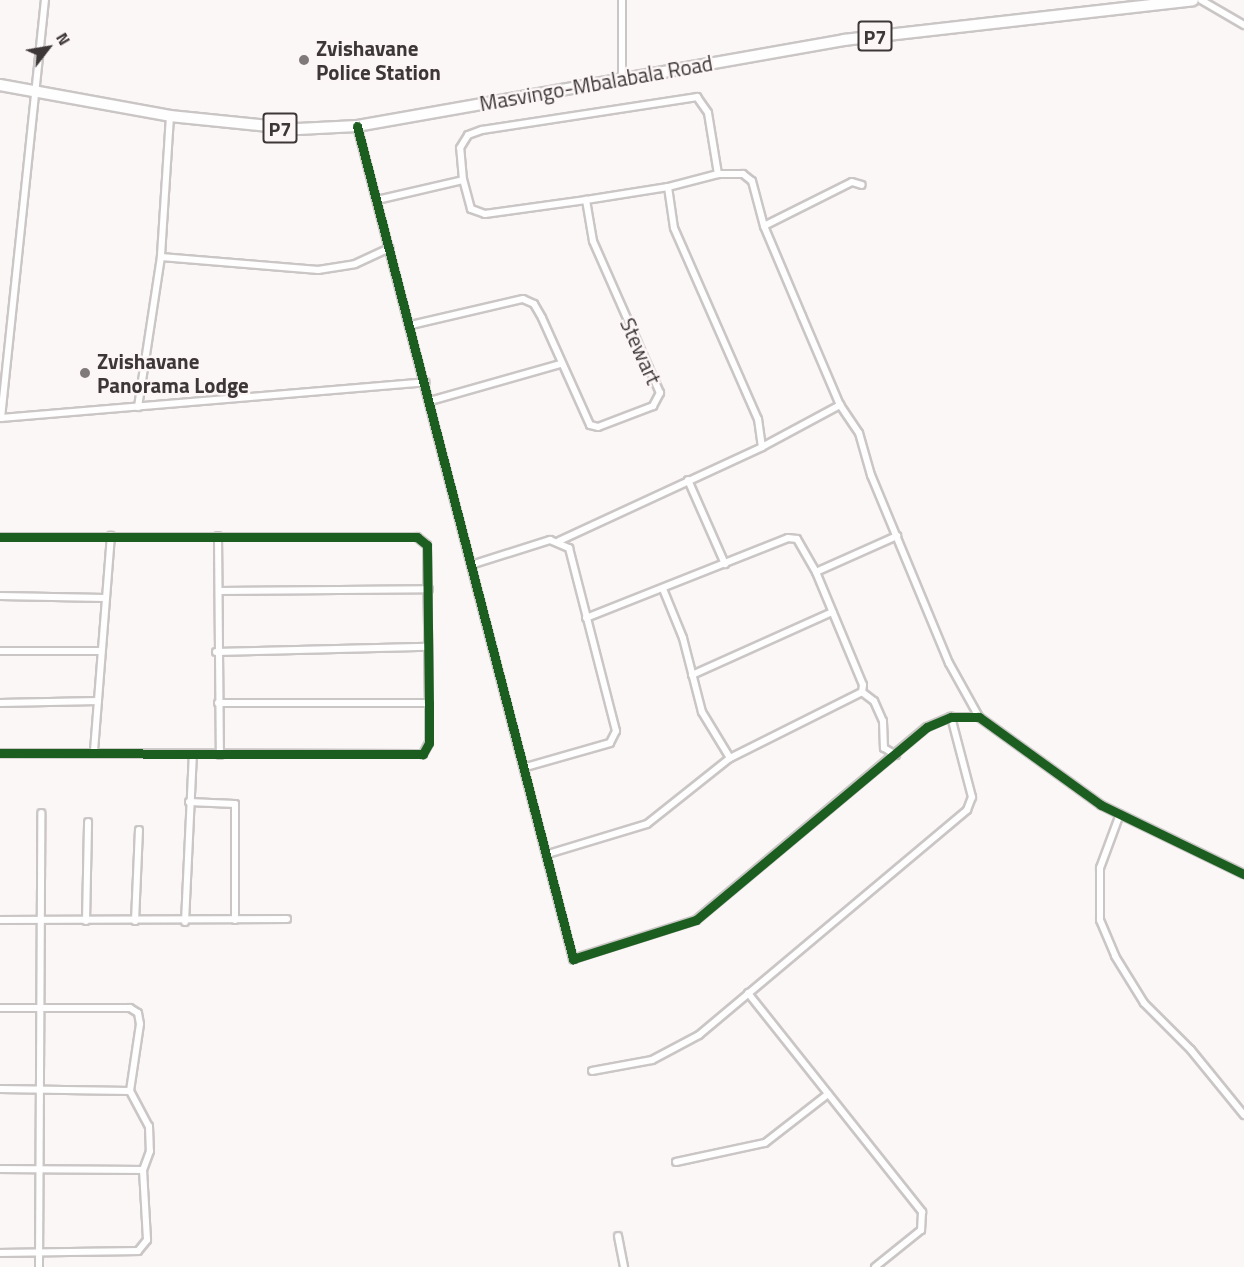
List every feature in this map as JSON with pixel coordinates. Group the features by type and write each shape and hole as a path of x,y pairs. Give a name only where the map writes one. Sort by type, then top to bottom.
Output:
{"highway":[{"name":"Masvingo-Mbalabala Road","path":"0,85 170,116 298,129 357,126 622,77 844,40 1192,0"}],"street":[{"path":"45,0 33,90 0,417 425,382"},
{"path":"622,0 622,77"},
{"path":"1201,0 1244,25"},
{"path":"718,174 708,113 697,97 482,130 468,135 460,148 463,180 471,208 478,213 668,187 718,174 748,175 764,226 840,405 859,433 897,536 949,663 979,717 1120,814 1244,874"},
{"path":"138,407 161,257 170,116"},
{"path":"357,126 474,564 573,959 696,920 927,727 951,717 979,717"},
{"path":"377,200 463,180"},
{"path":"764,226 852,182 862,186"},
{"path":"668,187 674,228 758,419 762,447"},
{"name":"Stewart","path":"411,325 523,299 534,304 590,425 598,427 658,400 660,393 593,241 586,200"},
{"path":"161,257 318,270 355,264 390,248"},
{"path":"430,401 560,364"},
{"path":"559,541 762,447 840,405"},
{"path":"688,480 725,564"},
{"path":"94,751 111,536"},
{"path":"218,536 219,591 216,652 220,755"},
{"path":"816,572 897,536"},
{"path":"0,537 417,537 428,545 429,589 429,743 423,754 220,755 94,751 0,753"},
{"path":"586,618 663,590 788,538 797,539 816,572 863,685 862,692"},
{"path":"474,564 550,540 559,541 569,548 616,731 610,743 526,766"},
{"path":"219,591 429,589"},
{"path":"663,590 702,712 730,758"},
{"path":"0,596 105,598"},
{"path":"692,675 832,612"},
{"path":"216,652 428,647"},
{"path":"0,651 101,651"},
{"path":"548,854 647,824 730,758 862,692"},
{"path":"862,692 874,701 883,721 884,748 896,755"},
{"path":"0,703 98,701"},
{"path":"218,703 429,703"},
{"path":"592,1071 652,1060 681,1046 968,810 972,797 951,717"},
{"path":"185,922 193,754"},
{"path":"189,802 234,804 235,920"},
{"path":"39,1267 42,1008 41,813"},
{"path":"1120,814 1097,886 1103,929 1115,956 1144,1003 1191,1050 1244,1115"},
{"path":"86,921 88,822"},
{"path":"135,921 139,830"},
{"path":"0,920 185,922 286,919"},
{"path":"748,993 921,1212 921,1230 875,1267"},
{"path":"0,1008 130,1008 138,1013 140,1024 130,1091 149,1126 150,1151 143,1170 147,1181 144,1246 138,1251 0,1253"},
{"path":"0,1089 130,1091"},
{"path":"676,1162 765,1143 828,1094"},
{"path":"0,1169 143,1170"},
{"path":"618,1236 624,1267"}],"cycle path":[{"path":"357,126 573,959 696,920 927,727 951,717 979,717 1101,805 1244,874"},
{"path":"0,537 417,537 427,545 429,703 429,743 423,754 0,753"}],"place":[{"name":"Zvishavane Police Station","path":"304,60"},
{"name":"Zvishavane Panorama Lodge","path":"85,373"}]}
